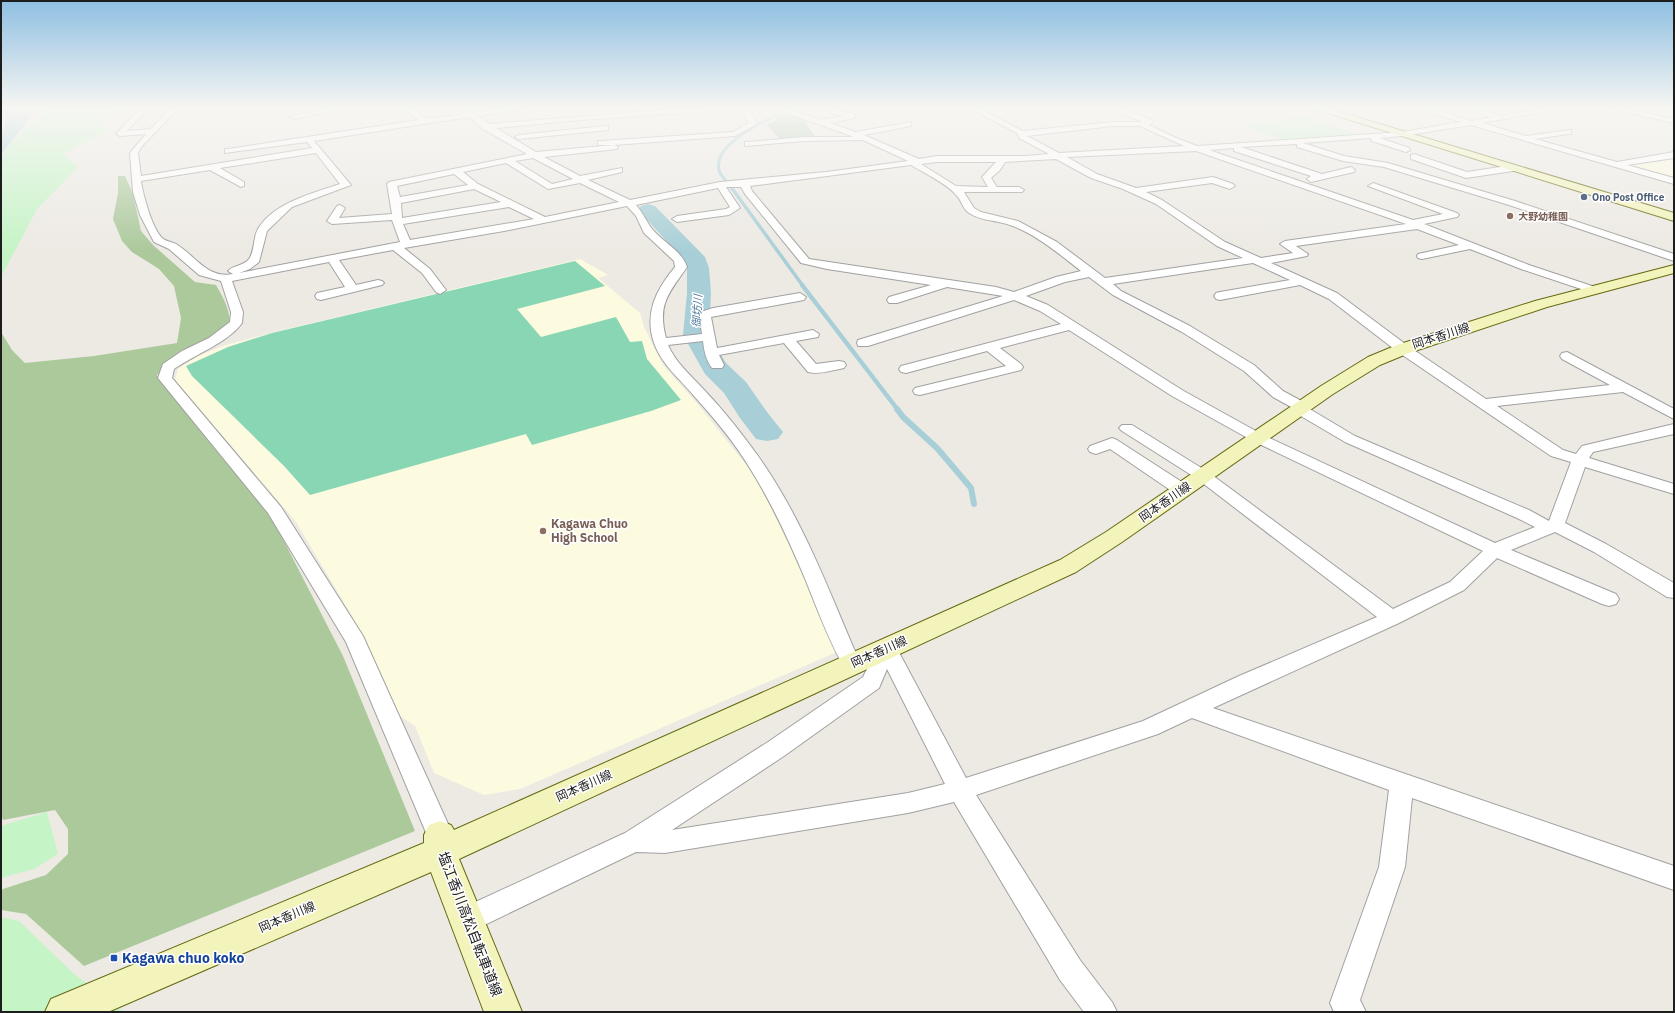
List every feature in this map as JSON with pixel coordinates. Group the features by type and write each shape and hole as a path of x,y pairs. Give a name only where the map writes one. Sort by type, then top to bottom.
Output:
{"main road":[{"path":"1475,156 1674,217"},
{"name":"岡本香川線","path":"64,1012 440,843 852,664 1068,566 1114,537 1300,408 1374,361 1403,349 1535,306 1674,268"},
{"name":"塩江香川高松自転車道線","path":"440,843 466,920 503,1012"}],"street":[{"path":"134,156 136,179 145,215 158,240 173,247 203,273 223,278 630,204 720,185 745,184 826,175 914,161 961,158 1026,159 1053,156"},
{"path":"136,179 281,156"},
{"path":"223,278 246,267 256,260 262,230 289,205 346,185 323,156"},
{"path":"440,290 426,271 401,245 396,201 392,184 524,156"},
{"path":"538,156 630,204 640,215 648,232 679,260 681,267 660,293 655,311 660,342 670,362 703,397 758,469 801,547 844,650 852,664"},
{"path":"562,156 571,162"},
{"path":"904,156 914,161 954,188 962,195 966,205 971,210 978,214 1014,223 1053,244 1117,293 1186,329 1249,368 1278,394 1350,439 1600,548 1674,592"},
{"path":"1057,156 1094,176 1136,191 1159,202 1221,244 1299,282 1333,296 1403,349 1485,403 1540,443 1558,453 1579,461 1674,489"},
{"path":"1221,156 1415,224 1471,246 1594,290"},
{"path":"1260,156 1322,177"},
{"path":"1337,156 1385,165 1512,203 1674,258"},
{"path":"1343,158 1355,156"},
{"path":"1586,156 1674,181"},
{"path":"1614,164 1666,156"},
{"path":"1414,157 1466,175 1513,168"},
{"path":"994,190 986,177 997,168 1002,158"},
{"path":"507,160 551,186 620,170"},
{"path":"441,167 453,172 508,204 544,220"},
{"path":"213,168 242,184"},
{"path":"1297,182 1351,170"},
{"path":"1145,180 1161,188"},
{"path":"1136,191 1213,180 1230,186"},
{"path":"745,184 748,192 796,252 805,261 827,266 996,291 1014,296 1044,308 1177,393 1258,438 1495,550 1609,599"},
{"path":"676,219 729,212 735,208 720,185"},
{"path":"396,201 475,186"},
{"path":"1103,282 1303,254 1285,244 1415,224 1454,215 1373,186"},
{"path":"954,188 1019,190"},
{"path":"1340,199 1389,192"},
{"path":"340,208 332,222 397,219 508,204"},
{"path":"1422,256 1471,246"},
{"path":"332,258 352,288"},
{"path":"863,343 1014,296 1053,280 1072,275 1092,273"},
{"path":"223,278 237,312 236,323 214,342 187,354 168,367 165,378 275,511 356,641 440,843"},
{"path":"1220,296 1299,282"},
{"path":"321,296 378,283"},
{"path":"893,300 949,283"},
{"path":"717,365 711,353 705,315 717,311 800,297"},
{"path":"936,387 910,368 1072,325"},
{"path":"711,353 813,334"},
{"path":"660,342 708,337"},
{"path":"788,339 813,369 839,365"},
{"path":"920,392 1016,367 990,347"},
{"path":"1566,356 1674,415"},
{"path":"1485,403 1624,388"},
{"path":"1127,428 1202,475 1392,618"},
{"path":"634,841 665,842 908,803 960,790 1150,728 1247,682 1392,618 1457,586 1495,550 1553,527 1579,461 1588,449 1674,429"},
{"path":"1096,449 1112,443 1182,490"},
{"path":"887,648 960,790 1070,970 1102,1012"},
{"path":"466,920 634,841 776,749 871,682 887,648"},
{"path":"1192,709 1402,784 1674,878"},
{"path":"1351,1012 1345,1002 1392,867 1402,784"}],"shaded area":[{"path":"1674,158 1674,178 1629,165 1629,164"},
{"name":"Kagawa Chuo High School","path":"580,259 608,275 598,278 640,313 644,327 663,365 696,402 751,471 791,540 837,652 520,789 484,795 434,773 415,726 394,712 365,638 296,522 175,380 178,369 198,356 226,345 274,332"}],"green space":[{"path":"2,156 66,156 78,167 37,209 1,277"},
{"path":"118,176 125,176 133,194 141,231 153,245 195,282 216,285 228,310 230,323 228,338 168,363 157,375 270,514 343,656 415,831 84,966 26,914 1,910 1,891 3,889 46,875 68,854 68,829 55,810 3,820 1,815 1,332 12,350 25,363 94,356 177,343 181,318 174,286 159,269 132,252 122,241 113,219 118,193"},
{"path":"575,261 605,286 517,309 541,337 616,317 630,342 642,341 647,359 681,400 651,411 532,445 526,434 310,495 284,466 192,376 186,366 228,347 272,333"},
{"path":"47,812 58,854 34,869 1,878 1,826"},
{"path":"1,917 19,921 73,973 124,1012 1,1012"}],"waterway":[{"path":"721,156 719,162 720,173 731,188"},
{"path":"731,187 803,286"},
{"name":"御坊川","path":"648,210 694,257 698,268 699,293 696,335 715,368 736,388 755,418 767,432"},
{"path":"802,285 898,410"},
{"path":"897,409 903,417 937,448 971,488 974,504"}],"place":[{"name":"Ono Post Office","path":"1584,197"},
{"name":"大野幼稚園","path":"1510,216"},
{"name":"Kagawa Chuo High School","path":"543,531"},
{"name":"Kagawa chuo koko","path":"114,958"}]}
